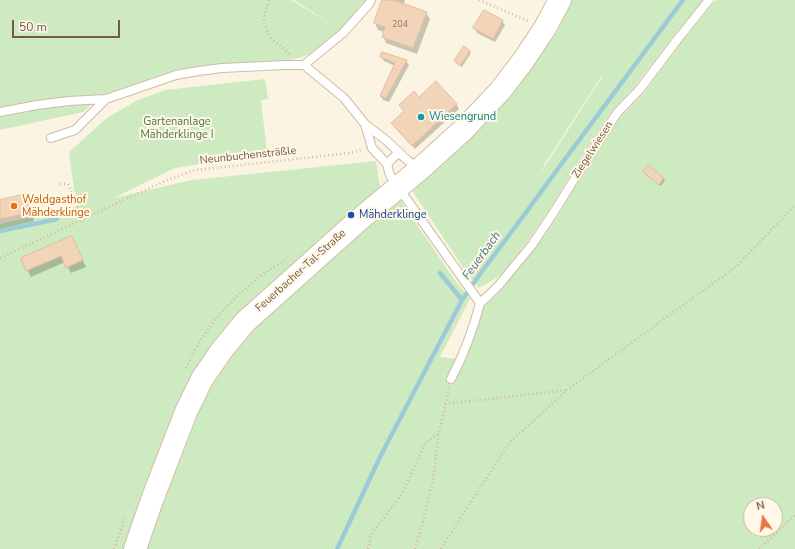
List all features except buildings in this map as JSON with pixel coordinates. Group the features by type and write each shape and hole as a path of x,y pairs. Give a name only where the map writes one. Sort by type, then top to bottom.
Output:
{"main road":[{"name":"Feuerbacher-Tal-Straße","path":"135,549 186,412 202,379 222,350 245,322 360,219 420,169 464,129 500,91 524,61 546,28 560,0"}],"lane":[{"path":"0,112 37,105 106,99 176,75 199,70 304,65 343,33 371,0"},
{"name":"Ziegelwiesen","path":"478,299 488,296 532,245 617,113 640,89 709,0"},
{"path":"304,65 344,98 365,124 387,141 407,160 420,169"},
{"path":"51,138 75,130 106,99"},
{"path":"365,124 372,148 387,164 389,172 398,187 478,299 476,319 464,353 451,380"},
{"path":"387,164 399,152"}],"path":[{"path":"270,0 264,15 264,24 270,37 304,65"},
{"path":"479,0 546,28"},
{"name":"Neunbuchensträßle","path":"0,258 167,180 195,170 349,153 372,148"},
{"path":"60,184 68,184 83,219"},
{"path":"442,549 460,517 510,442 567,390 738,266 795,205"},
{"path":"415,549 433,480 439,433 451,380"},
{"path":"445,404 567,390"},
{"path":"368,549 372,534 402,494 425,444 439,433"},
{"path":"759,549 795,515"}],"green space":[{"path":"0,0 291,0 334,26 294,0 367,0 342,30 308,55 291,60 178,69 105,94 83,112 0,130"},
{"path":"572,0 703,0 635,86 612,111 528,241 500,276 479,288 464,269 411,189 498,110 556,34","holes":["602,77 538,177 546,162"]},
{"path":"716,0 795,0 795,549 144,549 209,382 244,332 398,197 454,279 470,299 440,357 466,360 484,306 499,293 536,247 558,216 582,175 619,119 644,93 681,43"},
{"name":"Gartenanlage Mähderklinge I","path":"265,79 268,99 261,100 267,153 175,168 114,198 192,180 376,161 380,188 233,321 132,549 0,549 0,224 80,206 74,190 69,152 107,118 136,101 165,90"}],"waterway":[{"name":"Feuerbach","path":"337,549 380,457 462,300 683,0"},
{"name":"Mähderklinge","path":"0,231 57,219"},
{"path":"440,273 462,300"}],"place":[{"name":"Wiesengrund","path":"421,117"},
{"name":"Waldgasthof Mähderklinge","path":"14,206"},
{"name":"Mähderklinge","path":"351,215"}]}
